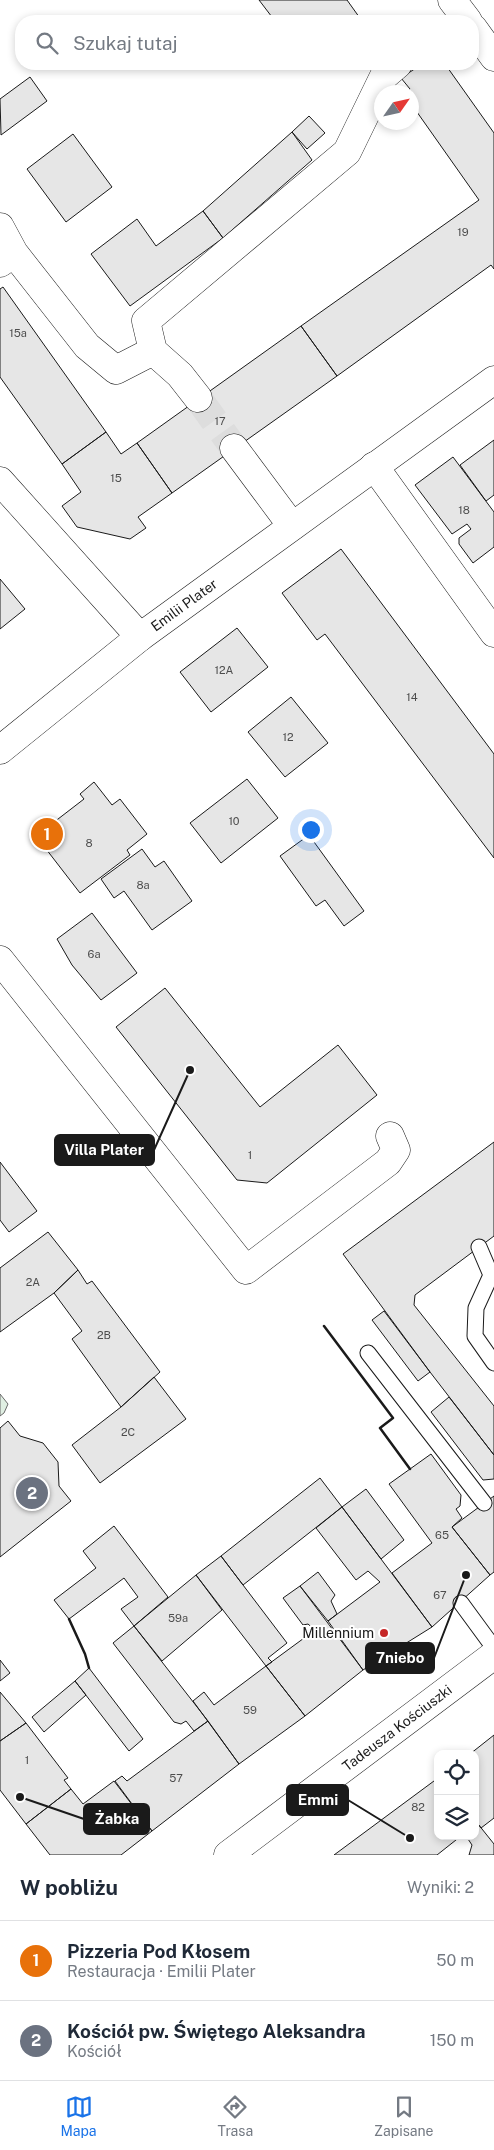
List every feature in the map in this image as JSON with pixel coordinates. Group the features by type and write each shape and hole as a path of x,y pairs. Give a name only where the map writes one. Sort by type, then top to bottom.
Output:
{"street":[{"path":"479,39 494,57"},
{"path":"198,398 180,375 153,351 146,321 347,152 384,76 391,70"},
{"path":"0,228 7,258 87,346 116,370 153,351"},
{"name":"Emilii Plater","path":"0,750 140,637 494,380"},
{"path":"234,448 292,526"},
{"path":"374,466 494,633"},
{"path":"3,490 140,637"},
{"path":"0,960 246,1270 388,1162 396,1150 390,1136"},
{"name":"Tadeusza Kościuszki","path":"228,1855 494,1655"}],"lane":[{"path":"479,1247 491,1275 476,1308 475,1336 494,1363"},
{"path":"368,1353 484,1503"},
{"path":"461,1602 494,1648"}],"green space":[{"path":"0,1394 8,1404 4,1413 0,1416"}],"building":[{"path":"259,0 347,0 358,15 270,15"},
{"path":"413,70 449,70 494,133 494,269 491,265 337,376 301,326 479,200 419,115 419,85 407,85 401,78"},
{"path":"30,77 47,101 1,135 0,99"},
{"path":"309,116 325,133 307,149 292,132"},
{"path":"292,132 312,160 223,238 203,211"},
{"path":"73,134 112,187 66,222 27,169"},
{"path":"203,211 223,238 130,306 91,254 137,219 156,246"},
{"path":"3,287 106,432 62,464 0,377 0,289"},
{"path":"301,326 337,376 172,493 137,443"},
{"path":"106,432 121,454 137,443 172,493 138,517 146,528 130,539 77,527 62,506 81,492 62,464"},
{"path":"494,440 494,495 486,501 460,465"},
{"path":"453,457 494,512 494,547 473,563 459,544 459,538 471,529 467,524 452,534 415,485"},
{"path":"341,549 494,754 494,858 325,634 317,640 282,593"},
{"path":"0,579 25,609 0,629"},
{"path":"237,628 268,667 211,712 180,672"},
{"path":"291,697 328,743 285,777 248,732"},
{"path":"247,779 278,818 221,863 190,823"},
{"path":"94,782 112,805 120,799 147,834 127,850 130,855 80,893 36,836 84,799 80,794"},
{"path":"309,835 364,911 344,926 325,900 316,906 280,856"},
{"path":"142,849 155,867 164,861 192,901 152,930 124,891 114,898 101,879"},
{"path":"92,913 137,973 101,1000 72,965 57,939"},
{"path":"165,988 260,1107 338,1045 377,1095 267,1183 237,1180 116,1027"},
{"path":"494,1142 494,1236 415,1295 414,1305 494,1406 494,1455 343,1254"},
{"path":"0,1162 37,1211 9,1232 0,1220"},
{"path":"48,1232 78,1270 54,1293 0,1332 0,1268"},
{"path":"78,1270 87,1284 92,1281 160,1372 121,1407 72,1339 82,1331 54,1293"},
{"path":"384,1311 430,1372 418,1381 372,1320"},
{"path":"154,1377 186,1419 100,1483 72,1445 121,1407"},
{"path":"449,1397 494,1455 494,1479 483,1480 431,1412"},
{"path":"8,1421 20,1436 43,1443 58,1462 59,1486 71,1501 0,1557 0,1428"},
{"path":"431,1454 461,1495 460,1506 456,1509 462,1518 452,1527 490,1575 432,1627 392,1573 432,1543 389,1484"},
{"path":"320,1478 342,1507 243,1585 221,1556"},
{"path":"366,1489 404,1540 381,1559 342,1507"},
{"path":"494,1496 494,1572 490,1575 452,1527"},
{"path":"342,1507 432,1627 363,1670 328,1621 380,1582 368,1571 356,1580 316,1528"},
{"path":"114,1526 168,1597 134,1626 121,1609 138,1597 124,1578 69,1619 54,1600 96,1568 83,1551"},
{"path":"221,1556 287,1643 268,1658 272,1662 266,1666 196,1575"},
{"path":"318,1572 335,1595 331,1601 337,1614 328,1621 300,1586"},
{"path":"196,1575 222,1610 162,1661 134,1626"},
{"path":"300,1586 363,1670 305,1716 266,1666 315,1630 308,1624 303,1625 283,1598"},
{"path":"134,1626 208,1721 194,1731 186,1721 181,1724 174,1722 113,1643"},
{"path":"0,1660 10,1673 0,1681"},
{"path":"266,1666 305,1716 239,1764 193,1701 204,1692 214,1705"},
{"path":"89,1668 143,1739 129,1751 75,1681"},
{"path":"75,1681 86,1695 44,1732 32,1717"},
{"path":"0,1692 26,1723 0,1741"},
{"path":"208,1721 239,1764 152,1831 115,1781 122,1776 127,1781"},
{"path":"26,1723 68,1778 64,1780 71,1789 26,1824 0,1790 0,1741"},
{"path":"494,1735 494,1818 481,1828 479,1825 479,1750 475,1750"},
{"path":"114,1781 152,1831 121,1855 50,1855 26,1824 71,1789 83,1804"},
{"path":"434,1781 434,1840 456,1840 437,1855 334,1855"},
{"path":"479,1825 494,1844 494,1855 469,1855 472,1845 469,1840 479,1840"}],"tunnel":[{"path":"198,398 234,448"}],"wall":[{"path":"324,1326 393,1418 380,1428 410,1469"},
{"path":"69,1619 85,1654 89,1668"}],"place":[{"name":"Pizzeria Pod Kłosem","path":"47,834"},
{"name":"Villa Plater","path":"190,1070"},
{"name":"Kościół pw. Świętego Aleksandra","path":"32,1493"},
{"name":"7niebo","path":"466,1575"},
{"name":"Millennium","path":"384,1633"},
{"name":"Żabka","path":"20,1797"},
{"name":"Emmi","path":"410,1838"}]}
